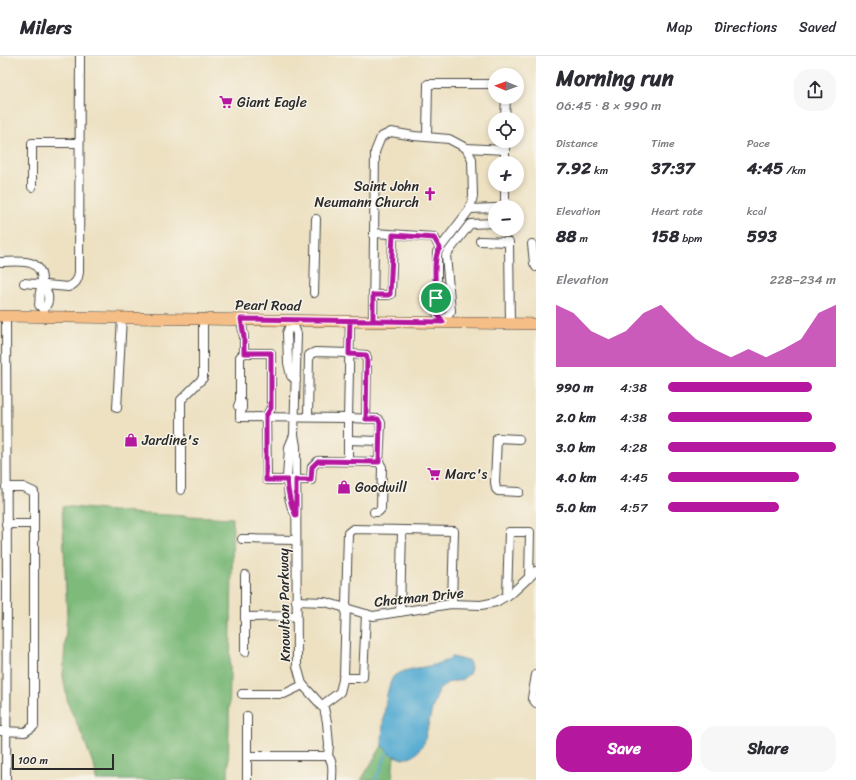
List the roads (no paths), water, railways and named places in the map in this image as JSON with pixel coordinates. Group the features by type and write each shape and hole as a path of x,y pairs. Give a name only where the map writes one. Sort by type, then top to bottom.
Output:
{"main road":[{"name":"Pearl Road","path":"3,316 43,313 122,317 536,324"}],"street":[{"path":"24,283 68,287 74,284 78,279 80,56"},
{"path":"427,137 428,84 488,84"},
{"path":"373,321 375,152 381,137 391,132 449,139 466,148 505,150 505,156"},
{"path":"32,187 32,143 79,143"},
{"path":"438,250 470,209 473,196 472,159 466,148"},
{"path":"470,209 488,208"},
{"path":"314,293 316,219"},
{"path":"374,233 434,238 438,250 437,313 443,322 451,312 446,256 470,224 488,223"},
{"path":"373,295 390,294 393,235"},
{"path":"480,241 509,242 510,324"},
{"path":"532,244 534,263 536,267"},
{"path":"438,250 446,256"},
{"path":"0,262 30,262 36,264 41,271 42,284 39,304 43,313"},
{"path":"3,316 6,487 4,669 6,780"},
{"path":"117,408 122,317"},
{"path":"181,490 181,400 203,378 203,318"},
{"path":"245,319 244,353 240,357 240,401 242,404 240,414 378,419 380,423 379,462 382,468 381,508 378,512 374,512"},
{"name":"Knowlton Parkway","path":"292,320 287,333 288,363 291,376 296,380 294,435 289,447 292,480 290,502 296,516 297,666 303,685 324,708 329,745 328,756 332,765 332,780"},
{"path":"348,462 350,321"},
{"path":"308,417 309,355 315,352 366,355 366,419"},
{"path":"244,353 271,353 271,408 266,416 266,480 311,480 312,467 318,461 379,462"},
{"path":"519,439 497,438 495,482 496,489 498,491 519,492"},
{"path":"348,440 380,441"},
{"path":"4,731 25,732 34,726 34,492 23,487 6,487"},
{"path":"6,524 34,524"},
{"path":"321,706 340,692 344,678 348,533 353,529 454,531 452,604"},
{"path":"400,612 402,530"},
{"path":"507,596 509,532 533,532 529,578"},
{"path":"242,539 296,540"},
{"name":"Chatman Drive","path":"296,601 325,602 373,616 452,604 481,605 496,602 507,596 536,571"},
{"path":"245,575 245,652"},
{"path":"344,678 359,678 363,676 366,614"},
{"path":"245,617 296,616"},
{"path":"536,675 532,698 536,703"},
{"path":"242,694 284,694 303,685"},
{"path":"247,716 247,780"},
{"path":"247,756 328,756"}],"water":[{"path":"452,657 469,661 471,668 469,674 461,680 447,683 439,690 432,709 424,743 416,754 404,759 394,756 382,746 383,720 388,689 391,681 398,673 441,663"}],"waterway":[{"path":"375,780 388,751"}],"place":[{"name":"Giant Eagle","path":"226,102"},
{"name":"Saint John Neumann Church","path":"430,194"},
{"name":"Jardine's","path":"131,440"},
{"name":"Marc's","path":"434,474"},
{"name":"Goodwill","path":"344,487"}]}
